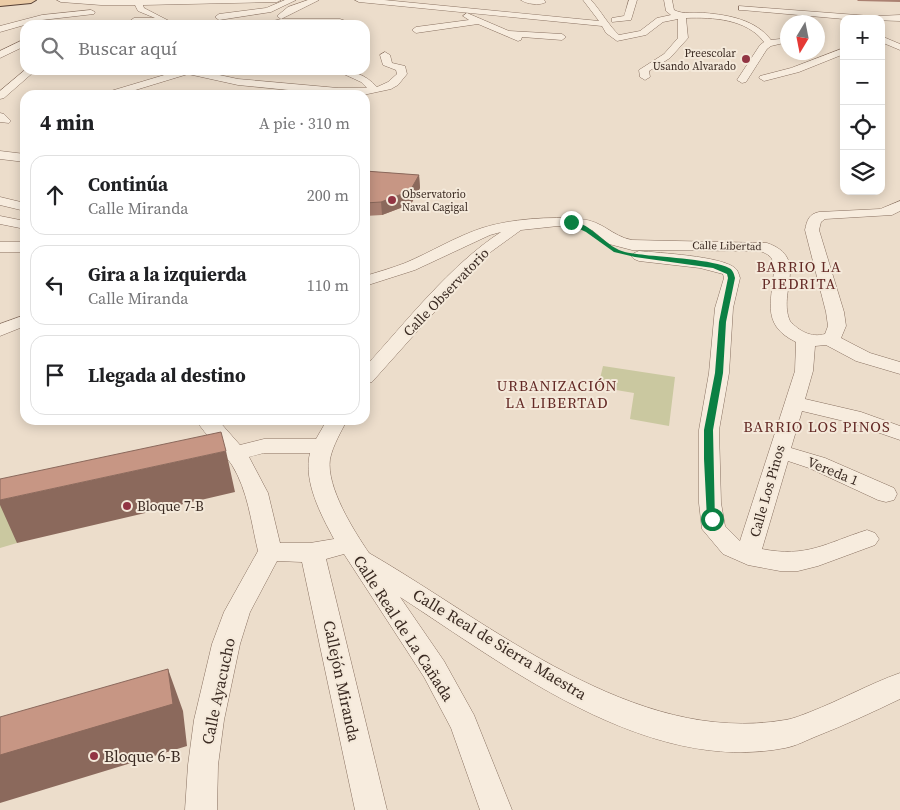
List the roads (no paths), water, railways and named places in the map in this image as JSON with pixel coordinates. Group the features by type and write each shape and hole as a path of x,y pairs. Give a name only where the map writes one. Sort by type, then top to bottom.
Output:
{"main road":[{"path":"0,2 31,0"}],"street":[{"path":"61,0 101,3 293,0"},
{"path":"219,18 263,12 293,0"},
{"path":"276,20 287,11 315,0"},
{"path":"359,0 373,3 424,5 607,26 632,27 620,20 629,17 633,0"},
{"path":"525,0 542,2"},
{"path":"587,0 617,38 647,31 657,21 680,15 726,17 763,33 769,43"},
{"path":"668,0 670,11 680,15"},
{"path":"0,7 16,1"},
{"path":"138,2 141,9 163,20"},
{"path":"782,2 803,12"},
{"path":"424,5 455,12 514,36 562,37"},
{"path":"742,8 803,12 840,19"},
{"path":"34,20 94,11"},
{"path":"645,77 644,70 667,56 683,38 680,15"},
{"path":"885,19 900,18"},
{"path":"416,30 479,21"},
{"path":"0,29 20,24"},
{"path":"885,24 900,26"},
{"path":"885,40 899,45"},
{"path":"742,80 763,47 769,43 780,42"},
{"path":"0,55 20,45"},
{"path":"885,47 899,45"},
{"path":"764,78 795,70 826,56 840,52"},
{"path":"370,90 388,87 402,74 401,68 386,60"},
{"path":"0,96 25,75"},
{"path":"124,90 171,75"},
{"path":"201,75 254,83 332,90"},
{"path":"352,75 365,80 374,90"},
{"path":"0,90 15,83"},
{"path":"0,155 20,157"},
{"path":"0,201 20,205"},
{"path":"805,339 820,341 829,339 836,332 837,326 830,290 812,230 814,220 819,216 825,215 887,212 900,205"},
{"path":"0,220 20,224"},
{"name":"Calle Libertad","path":"522,227 552,222 593,225 614,241 632,245 741,245 768,247 777,253 782,265 778,308 780,320 792,332 805,339"},
{"path":"571,222 588,231 616,251 714,266 728,270 730,273 732,278 722,322 719,373 709,430 710,503 714,529 732,548 748,556 766,561 798,562 818,557 867,539"},
{"name":"Calle Observatorio","path":"370,280 421,262 485,232 500,228 522,227"},
{"name":"Calle Observatorio","path":"370,373 457,277 488,248 510,232 522,227"},
{"path":"0,247 20,247"},
{"path":"0,318 17,310 20,311"},
{"path":"0,331 20,322"},
{"name":"Calle Los Pinos","path":"748,556 804,371 805,339"},
{"path":"829,339 863,357 900,368"},
{"path":"794,403 854,418 900,433"},
{"path":"211,425 227,442 249,476 256,494 270,551 312,553 355,551"},
{"path":"234,454 264,446 323,446 334,425"},
{"name":"Calle Real de La Cañada","path":"323,446 320,461 324,494 355,551 434,669 464,724 496,810"},
{"name":"Vereda 1","path":"779,451 817,463 886,494"},
{"name":"Calle Ayacucho","path":"201,810 203,766 209,720 226,644 237,612 270,551"},
{"name":"Calle Real de Sierra Maestra","path":"355,551 528,665 584,696 625,714 679,731 734,738 788,733 830,718 900,685"},
{"name":"Callejón Miranda","path":"312,553 371,810"}],"place":[{"name":"Preescolar Usando Alvarado","path":"746,59"},
{"name":"Observatorio Naval Cagigal","path":"392,200"},
{"name":"Bloque 7-B","path":"127,506"},
{"name":"Bloque 6-B","path":"94,756"}],"district":[{"name":"BARRIO LA PIEDRITA","path":"799,274"},
{"name":"URBANIZACIÓN LA LIBERTAD","path":"557,394"},
{"name":"BARRIO LOS PINOS","path":"817,426"}]}
